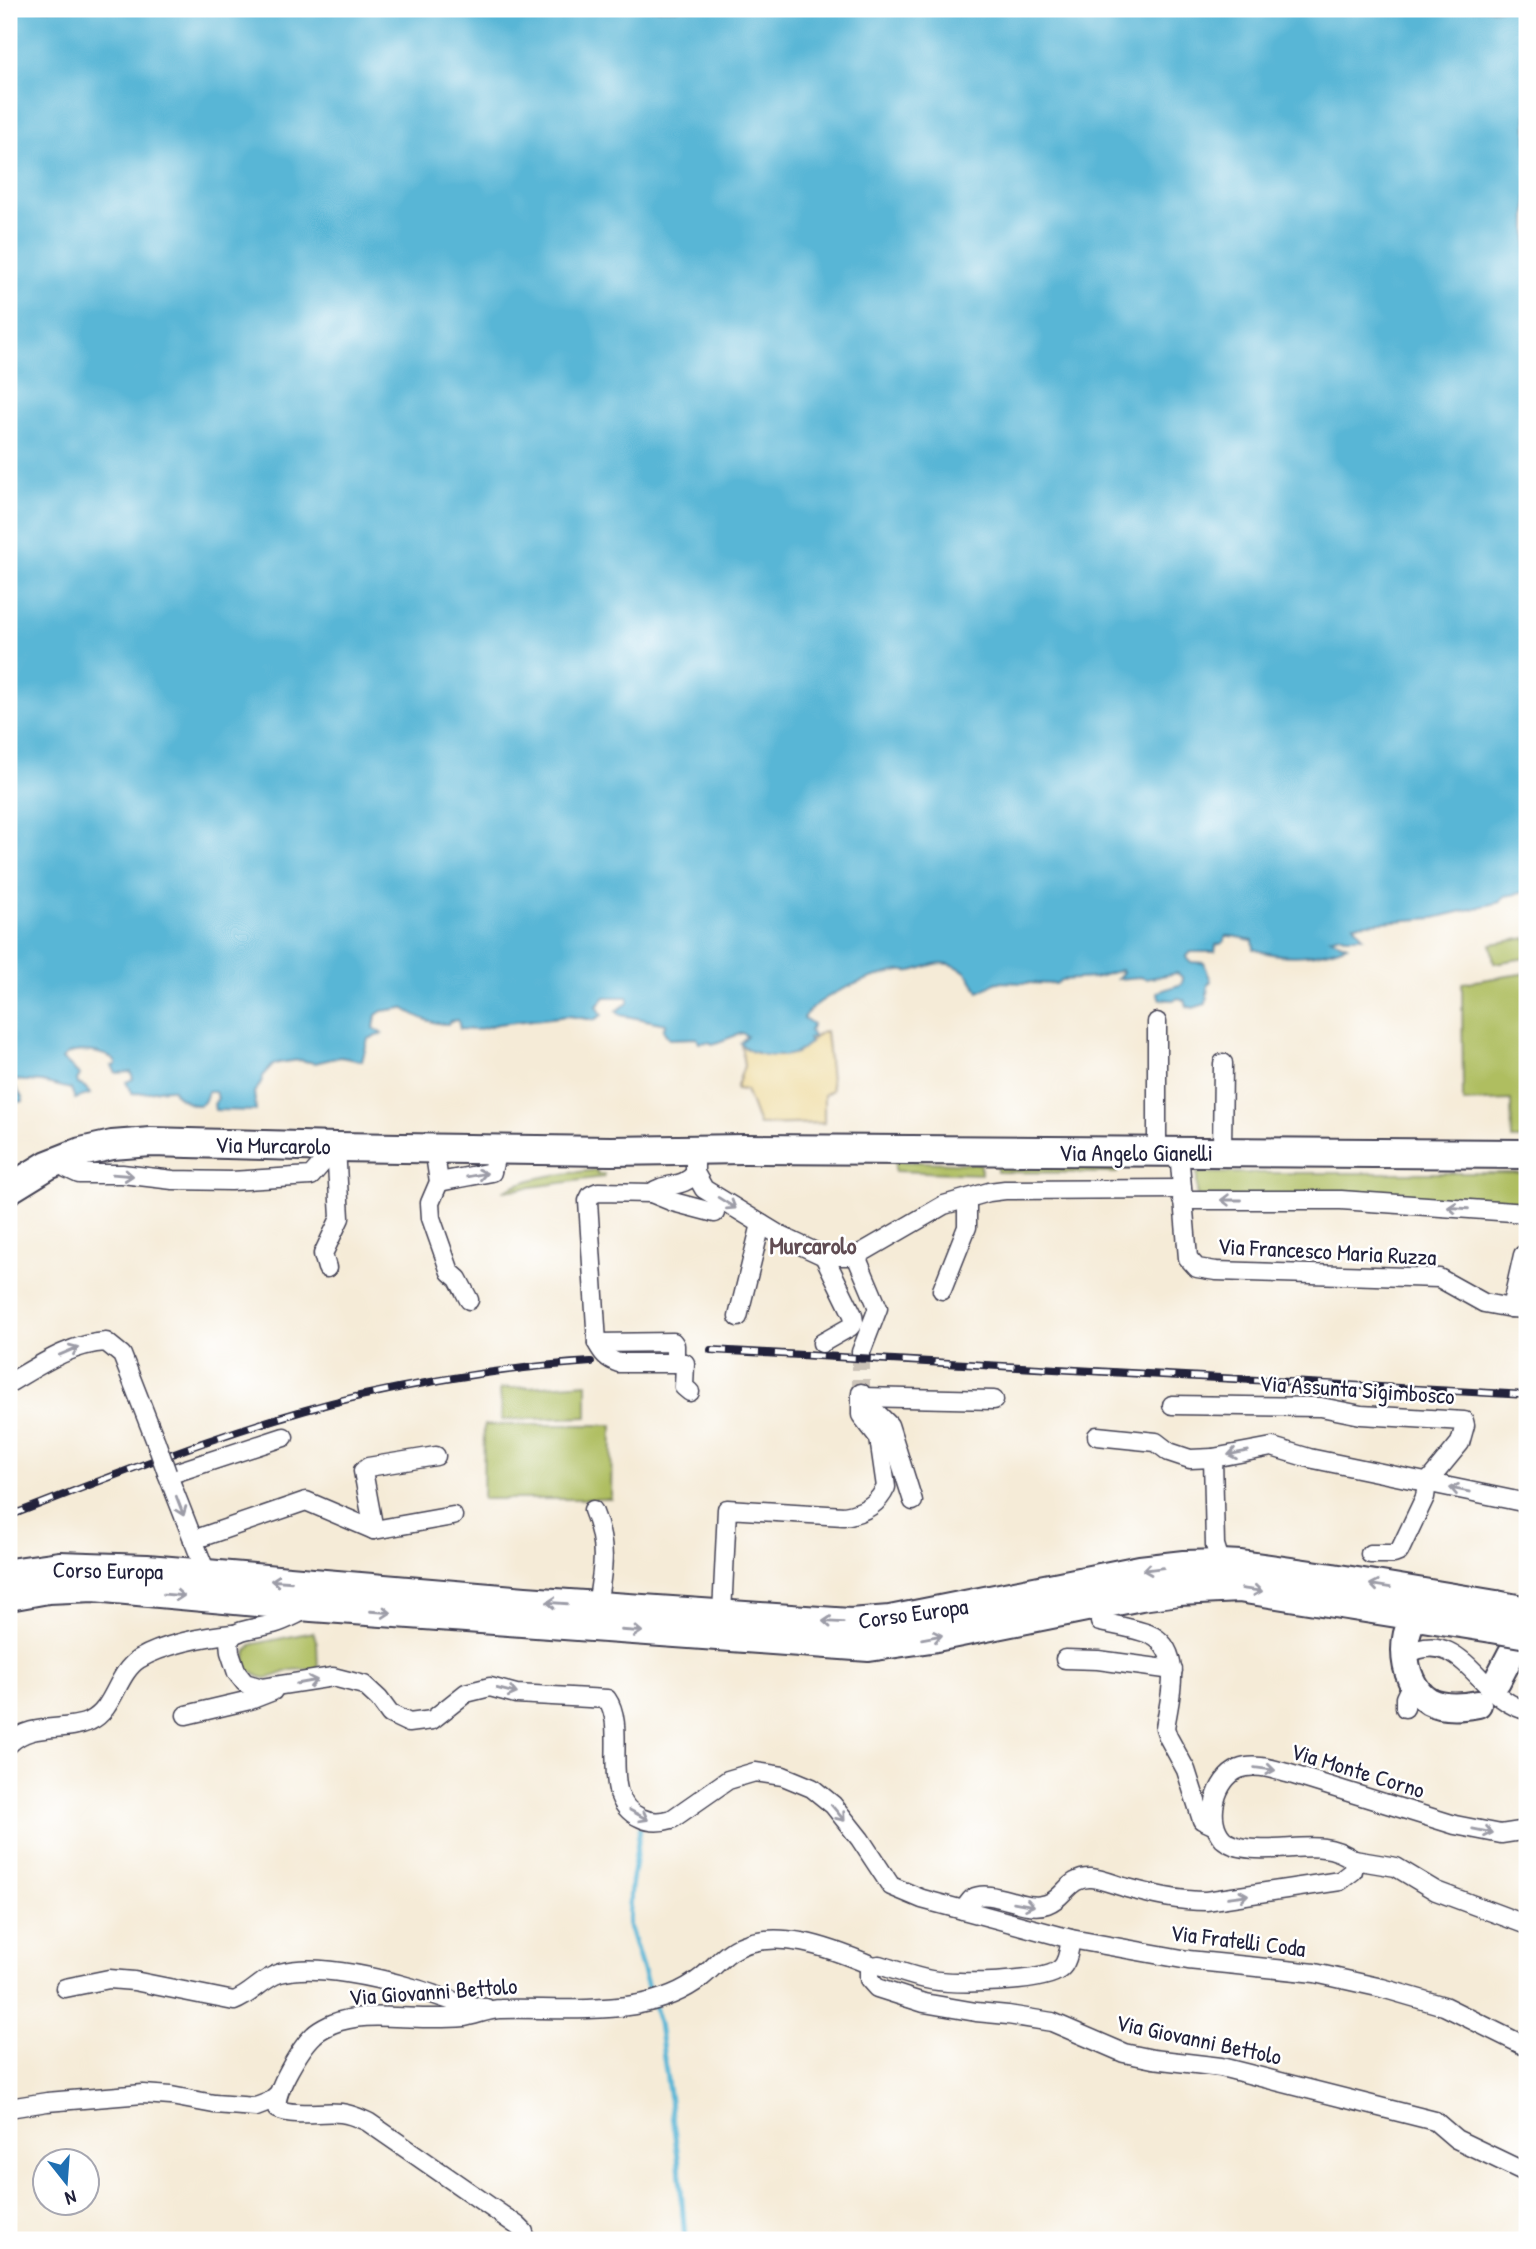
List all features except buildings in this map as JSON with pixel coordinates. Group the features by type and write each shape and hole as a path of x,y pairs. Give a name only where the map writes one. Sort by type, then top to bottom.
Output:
{"main road":[{"name":"Via Murcarolo","path":"9,1189 35,1172 81,1152 112,1145 151,1142 496,1149 695,1161 745,1149"},
{"name":"Via Angelo Gianelli","path":"745,1149 1527,1154"},
{"name":"Corso Europa","path":"319,1596 597,1605 850,1623 890,1620 1140,1570 1221,1564 1250,1566 1453,1598 1487,1619 1519,1644"},
{"name":"Corso Europa","path":"9,1573 59,1566 147,1569 207,1586"},
{"name":"Corso Europa","path":"9,1596 48,1589 207,1586 869,1647 931,1638 1051,1613 1179,1591 1239,1588 1416,1615 1487,1619 1527,1611"}],"street":[{"name":"Via Francesco Maria Ruzza","path":"1157,1022 1168,1152 1182,1194 1188,1258 1197,1268 1216,1271 1439,1278 1485,1303 1519,1309"},
{"path":"1222,1152 1223,1063"},
{"path":"1223,1090 1241,1090"},
{"path":"61,1159 66,1168 79,1174 231,1181 311,1176 336,1147"},
{"path":"327,1268 323,1254 340,1218 336,1147"},
{"path":"434,1148 439,1182 430,1203 430,1218 450,1272 458,1279 469,1300"},
{"path":"439,1182 492,1172 496,1149"},
{"path":"650,1193 684,1183 692,1177 695,1161"},
{"path":"695,1161 704,1189 781,1236 824,1256 856,1256 878,1308 861,1352"},
{"name":"Via Angelo Gianelli","path":"856,1256 944,1205 1005,1190 1341,1200 1527,1213"},
{"path":"690,1392 684,1387 685,1363 618,1363 609,1360 597,1343 589,1197 598,1192 650,1193 715,1213"},
{"path":"942,1290 967,1227 967,1199"},
{"path":"738,1317 761,1224"},
{"path":"1519,1309 1523,1255"},
{"path":"822,1343 854,1322 824,1256"},
{"path":"9,1382 64,1352 83,1345 106,1342 122,1355 193,1540 207,1586"},
{"path":"861,1393 994,1400"},
{"path":"861,1393 889,1425 913,1501"},
{"path":"722,1614 727,1509 844,1516 859,1514 870,1508 883,1494 886,1487 879,1438 861,1415 861,1393"},
{"name":"Via Assunta Sigimbosco","path":"1172,1405 1321,1407 1361,1415 1464,1421 1460,1443 1427,1483"},
{"path":"1097,1436 1156,1442 1169,1452 1190,1459 1213,1458 1272,1447 1310,1458 1527,1503"},
{"path":"168,1474 284,1437"},
{"path":"374,1530 363,1471 368,1467 436,1456"},
{"path":"1213,1458 1215,1545 1221,1564"},
{"path":"1370,1553 1399,1552 1425,1496 1427,1483"},
{"path":"193,1540 306,1501 374,1530 453,1516"},
{"path":"593,1510 600,1526 604,1562 597,1605"},
{"path":"9,1744 32,1730 90,1721 103,1712 130,1668 146,1656 178,1644 276,1624 319,1596"},
{"path":"1453,1598 1427,1605 1406,1630 1409,1695 1447,1706 1478,1704"},
{"path":"1452,1653 1487,1619"},
{"path":"1100,1622 1153,1635 1169,1654 1172,1670 1165,1728 1186,1770 1202,1820 1215,1826 1222,1837 1239,1848 1324,1847 1346,1854 1354,1860 1396,1867 1436,1891 1501,1913 1527,1925"},
{"path":"234,1634 229,1641 230,1652 237,1673 245,1683 262,1688 333,1677 363,1685 379,1699 390,1714 409,1723 432,1720 466,1693 490,1687 516,1694 607,1699 612,1705 616,1777 620,1795 629,1811 637,1816 654,1822 664,1822 673,1819 728,1780 755,1772 783,1776 812,1788 833,1805 891,1886 922,1899 963,1910 974,1898 987,1896 1032,1906 1044,1905 1057,1899 1068,1884 1091,1878 1154,1895 1184,1901 1206,1901 1340,1881 1353,1871 1354,1860"},
{"path":"1497,1681 1519,1644"},
{"path":"1406,1655 1417,1649 1433,1647 1452,1653 1503,1699 1519,1709 1527,1710"},
{"path":"1065,1659 1098,1660 1172,1670"},
{"path":"186,1715 250,1700 271,1692 278,1686"},
{"name":"Via Monte Corno","path":"1215,1826 1213,1805 1228,1778 1237,1770 1261,1767 1455,1825 1501,1834 1527,1830"},
{"name":"Via Fratelli Coda","path":"963,1910 1071,1939 1188,1960 1315,1973 1382,1988 1444,2006 1527,2047"},
{"name":"Via Giovanni Bettolo","path":"278,2095 304,2046 316,2033 352,2018 463,2017 497,2008 606,2008 652,2002 694,1982 730,1952 746,1944 768,1941 820,1945 873,1966 879,1965 934,1981 1013,1981 1058,1972 1064,1966 1071,1939"},
{"name":"Via Giovanni Bettolo","path":"873,1966 869,1969 869,1979 877,1987 895,1995 976,2012 1052,2022 1124,2053 1221,2067 1435,2121 1456,2138 1527,2173"},
{"path":"65,1988 109,1979 134,1981 234,2001 247,1996 277,1974 305,1970 378,1979 470,2007 497,2008"},
{"name":"Via Fratelli Coda","path":"1502,2033 1506,2049 1527,2061"},
{"path":"9,2108 144,2094 256,2108 278,2095"},
{"path":"278,2095 275,2104 277,2109 282,2111 340,2113 369,2122 519,2226 524,2232 525,2240"}],"green space":[{"path":"1527,938 1527,958 1494,963 1491,944"},
{"path":"1527,973 1527,1139 1512,1139 1511,1100 1463,1102 1462,983"},
{"path":"895,1161 981,1164 981,1174 895,1171"},
{"path":"997,1161 1117,1163 1117,1173 997,1172"},
{"path":"597,1170 597,1174 604,1174 604,1177 503,1191 537,1178"},
{"path":"1197,1173 1527,1173 1527,1204 1197,1197"},
{"path":"587,1383 587,1417 502,1420 500,1389"},
{"path":"484,1425 612,1425 611,1499 483,1499"},
{"path":"313,1632 317,1643 318,1671 292,1670 262,1678 246,1667 246,1654 254,1644"}],"sand":[{"path":"826,1031 832,1090 824,1095 824,1123 759,1125 746,1090 736,1089 744,1066 741,1044 765,1052 783,1053 800,1048"}],"water":[{"path":"9,9 1527,9 1527,892 1505,896 1500,902 1434,918 1354,924 1363,937 1340,935 1330,938 1347,945 1300,956 1276,955 1254,949 1253,940 1226,936 1223,943 1216,945 1215,952 1191,952 1186,957 1191,962 1204,963 1211,981 1206,1004 1193,1008 1179,998 1160,999 1157,992 1182,984 1183,978 1177,973 1146,979 1117,979 1123,972 1121,970 1094,978 1061,980 1056,984 997,982 979,992 964,971 948,964 938,964 876,977 833,994 804,1018 813,1024 810,1031 813,1037 808,1039 810,1043 789,1055 774,1056 751,1051 740,1043 747,1036 742,1033 713,1044 699,1043 697,1038 669,1039 663,1030 666,1024 621,1015 616,1011 628,1003 628,997 605,997 597,1006 602,1015 594,1020 568,1016 498,1024 476,1030 460,1029 458,1020 448,1024 430,1021 403,1008 382,1011 376,1015 374,1028 382,1034 368,1039 362,1061 340,1057 315,1063 299,1060 273,1065 254,1092 256,1111 215,1110 214,1104 218,1098 215,1092 208,1092 203,1103 199,1105 181,1098 172,1089 132,1093 126,1082 133,1079 131,1072 116,1073 112,1066 116,1065 116,1062 89,1051 73,1052 62,1059 80,1075 78,1084 85,1087 90,1094 75,1099 71,1089 42,1082 13,1080 23,1101 9,1105"}],"waterway":[{"path":"640,1829 631,1886 629,1925 659,2023 679,2164 685,2240"}],"tunnel":[{"path":"861,1352 861,1389"}],"railway":[{"path":"711,1350 1527,1395"},
{"path":"9,1516 183,1450 315,1407 446,1379 504,1370 591,1362"}],"district":[{"name":"Murcarolo","path":"813,1245"}]}
